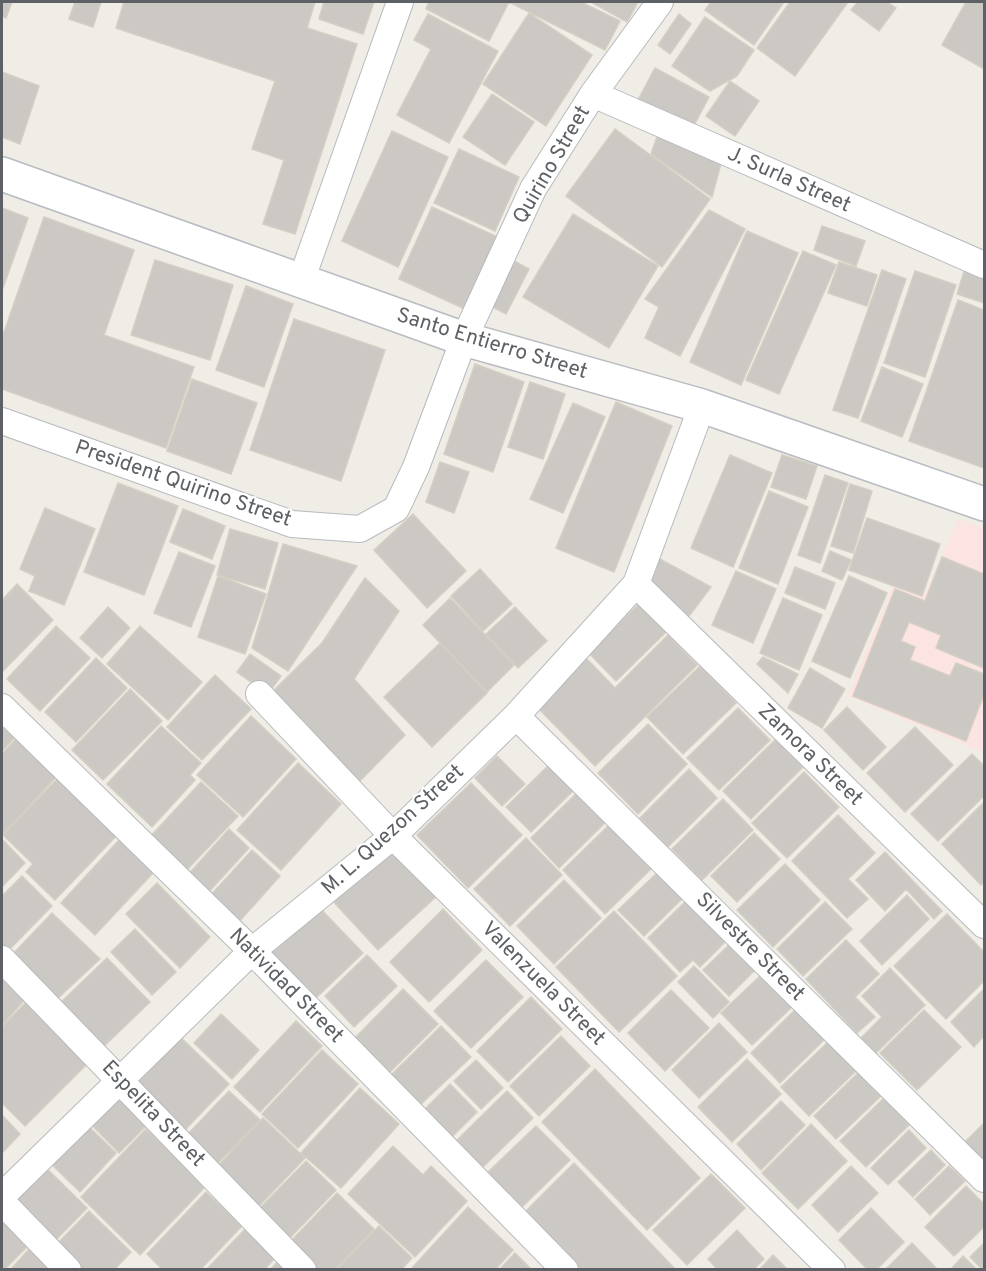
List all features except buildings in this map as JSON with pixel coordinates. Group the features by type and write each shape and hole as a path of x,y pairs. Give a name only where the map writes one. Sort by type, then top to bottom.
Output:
{"main road":[{"name":"Santo Entierro Street","path":"2,174 464,339 702,406 984,504"}],"street":[{"path":"301,281 400,2"},
{"name":"Quirino Street","path":"464,339 533,189 593,94 660,2"},
{"name":"J. Surla Street","path":"593,94 984,265"},
{"name":"President Quirino Street","path":"2,421 292,524 360,529 396,509 416,467 464,339"},
{"name":"M. L. Quezon Street","path":"2,1196 252,951 393,836 516,716 636,584 702,406"},
{"name":"Zamora Street","path":"636,584 984,925"},
{"name":"Valenzuela Street","path":"259,694 393,836 832,1269"},
{"name":"Natividad Street","path":"2,707 252,951 566,1269"},
{"name":"Silvestre Street","path":"516,716 984,1179"},
{"name":"Espelita Street","path":"2,959 303,1269"},
{"path":"2,1202 68,1269"}],"shaded area":[{"path":"958,519 984,528 984,753 848,696 894,582 925,594"}]}
